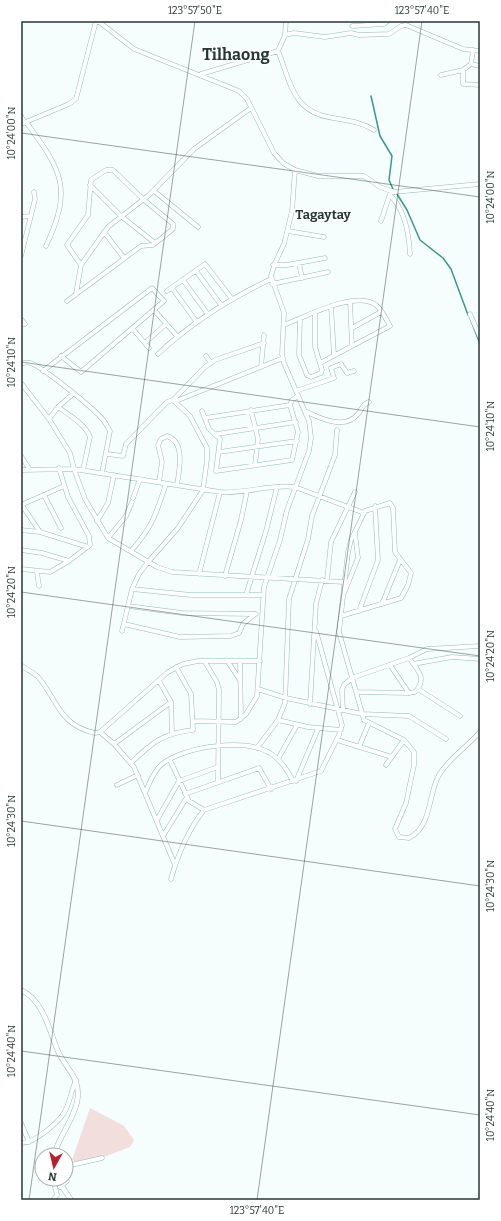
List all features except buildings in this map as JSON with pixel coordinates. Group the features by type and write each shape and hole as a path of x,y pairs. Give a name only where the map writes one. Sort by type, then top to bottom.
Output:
{"street":[{"path":"286,21 285,34 278,51 294,94 300,103 327,118 355,121 365,124 374,130"},
{"path":"351,33 351,23 384,24 388,21"},
{"path":"24,123 69,104 76,99 100,22 134,49 151,57 201,74 239,91 247,99 274,153 283,163 295,170 318,176 364,176 390,194 400,207 403,215 410,254"},
{"path":"285,34 294,33 325,37 351,33 359,35 389,34 401,26 406,25 463,49 480,51"},
{"path":"441,75 463,70 471,64 473,50"},
{"path":"201,74 278,51"},
{"path":"471,64 480,66"},
{"path":"463,70 462,84 480,85"},
{"path":"76,294 81,265 104,232 121,216 154,191 194,149 251,108"},
{"path":"21,116 24,123 51,158 57,170 62,188 62,200 57,221 46,246"},
{"path":"67,301 141,246 155,243 172,230 174,225 144,200 112,170 108,170 92,178 90,185 88,215 67,245 81,265"},
{"path":"193,721 219,723 236,722 241,720 255,702 258,689 263,595 266,579 310,444 311,426 282,358 284,309 271,279 274,265 284,244 288,231 293,205 295,170"},
{"path":"390,194 480,184"},
{"path":"90,185 121,216 155,243"},
{"path":"154,191 198,227"},
{"path":"21,256 27,238 30,216 35,199 34,192"},
{"path":"381,221 390,194"},
{"path":"21,217 30,216"},
{"path":"288,231 324,237"},
{"path":"104,232 124,258"},
{"path":"21,238 27,238"},
{"path":"274,265 283,266 325,258"},
{"path":"299,263 302,278"},
{"path":"168,291 205,264 232,299"},
{"path":"196,271 221,305"},
{"path":"272,284 328,272"},
{"path":"158,354 176,336 207,313 271,279"},
{"path":"183,280 207,313"},
{"path":"43,371 61,356 152,288 164,301 81,372 61,356"},
{"path":"172,288 196,321"},
{"path":"284,325 331,306 350,301 375,304 390,326 320,363"},
{"path":"350,301 352,346"},
{"path":"331,306 334,356"},
{"path":"154,310 176,336"},
{"path":"352,328 381,312"},
{"path":"300,319 299,355 307,375 311,377 321,373 320,363 315,347 314,313"},
{"path":"470,314 480,337"},
{"path":"21,319 25,324 21,324"},
{"path":"145,343 166,324"},
{"path":"132,328 150,348"},
{"path":"261,366 264,335"},
{"path":"174,401 211,363 220,358 264,343"},
{"path":"206,356 211,363"},
{"path":"107,454 123,456 126,444 167,402 174,401 282,358"},
{"path":"21,364 33,364 73,394 103,420 110,431 107,454 102,473"},
{"path":"296,391 334,378 331,368 341,364 347,374 354,371"},
{"path":"21,383 48,419 70,453 85,499 108,538 148,562 172,572 266,579 350,580"},
{"path":"48,419 58,407 73,394"},
{"path":"202,411 210,429 217,434 220,439 216,472 292,460 298,441 298,427 290,405 292,400 298,396"},
{"path":"122,631 132,589 148,562 178,528 203,490 208,459 207,448 190,416 174,401"},
{"path":"304,411 324,420 343,422 354,418 363,405 369,402"},
{"path":"205,418 290,405"},
{"path":"58,407 80,424 89,434 90,437 83,470"},
{"path":"251,410 256,428 258,446 255,465"},
{"path":"217,434 296,422"},
{"path":"257,748 278,720 284,708 286,698 289,599 308,539 312,516 335,455 337,430"},
{"path":"159,482 162,462 158,446 161,439 167,436 173,439 181,456 177,485"},
{"path":"219,452 298,441"},
{"path":"21,456 30,470"},
{"path":"21,569 37,572 50,572 69,561 88,547 90,542 89,536 64,486 59,468"},
{"path":"21,470 59,468 74,469 220,492 295,487 364,513"},
{"path":"97,521 108,502 114,475"},
{"path":"108,538 126,516 140,479"},
{"path":"131,551 145,535 152,524 166,484"},
{"path":"40,532 21,505 64,486"},
{"path":"246,595 262,544 277,487"},
{"path":"224,576 241,520 247,491"},
{"path":"199,574 220,492"},
{"path":"310,704 316,631 316,604 324,580 331,542 355,492"},
{"path":"44,495 61,528"},
{"path":"340,616 401,598 408,585 411,573 395,552 393,508 390,503 375,506 365,511 355,533 348,552 340,616 339,635 364,720 369,724 404,740 412,747 415,757 406,803 395,829 399,837 403,839 413,836 424,821 436,783 444,769 480,732"},
{"path":"359,611 378,560 375,506"},
{"path":"21,530 40,532 88,547"},
{"path":"343,597 358,558 355,533"},
{"path":"21,550 42,553 69,561"},
{"path":"382,604 400,560"},
{"path":"37,572 39,586"},
{"path":"132,589 184,595 263,595"},
{"path":"128,606 182,613 262,614"},
{"path":"124,624 180,637 231,636 239,633 243,624 255,614"},
{"path":"171,879 180,851 196,820 204,810 271,789 321,771 342,725 316,631"},
{"path":"343,710 342,690 344,685 352,678 409,658 432,648 480,646"},
{"path":"413,664 452,657 480,659"},
{"path":"356,692 409,693 418,689 422,678 409,658"},
{"path":"100,732 176,667 192,662 260,661"},
{"path":"205,662 218,686 218,782"},
{"path":"228,662 241,681"},
{"path":"240,662 241,720"},
{"path":"21,665 38,677 64,717 91,732 100,732 114,744 131,763 138,775 175,865"},
{"path":"390,665 409,693"},
{"path":"131,763 152,744 172,733 193,730 191,694 176,667"},
{"path":"159,680 171,702 172,733"},
{"path":"258,689 310,704 362,714 409,716 446,739"},
{"path":"418,689 460,716"},
{"path":"114,744 171,702"},
{"path":"278,720 318,729 341,730"},
{"path":"358,747 369,724"},
{"path":"278,759 297,725"},
{"path":"294,781 318,729"},
{"path":"336,740 392,757"},
{"path":"386,765 404,740"},
{"path":"145,793 158,768 170,760 196,749 219,747 257,748 271,754 278,759 294,781"},
{"path":"170,760 186,796 191,803 204,810"},
{"path":"157,820 179,781 218,767"},
{"path":"163,836 186,796 218,782 259,768 271,789"},
{"path":"117,785 138,775"},
{"path":"21,990 38,1004 53,1035 57,1050 76,1080 78,1087 77,1102 71,1119 59,1139 56,1147"},
{"path":"21,1143 29,1142 48,1128 63,1114 76,1080"},
{"path":"21,1124 29,1142"},
{"path":"74,1164 102,1158"},
{"path":"53,1200 57,1196 55,1187"},
{"path":"61,1187 71,1200"}],"shaded area":[{"path":"90,1108 124,1126 134,1140 130,1147 83,1165 74,1161 74,1154"}],"waterway":[{"path":"371,96 380,136 392,156 389,180 393,189"},
{"path":"397,194 407,210 420,240 443,258 451,269 468,315"},
{"path":"470,318 480,344"}],"district":[{"name":"Tilhaong","path":"236,54"},
{"name":"Tagaytay","path":"323,214"}]}
